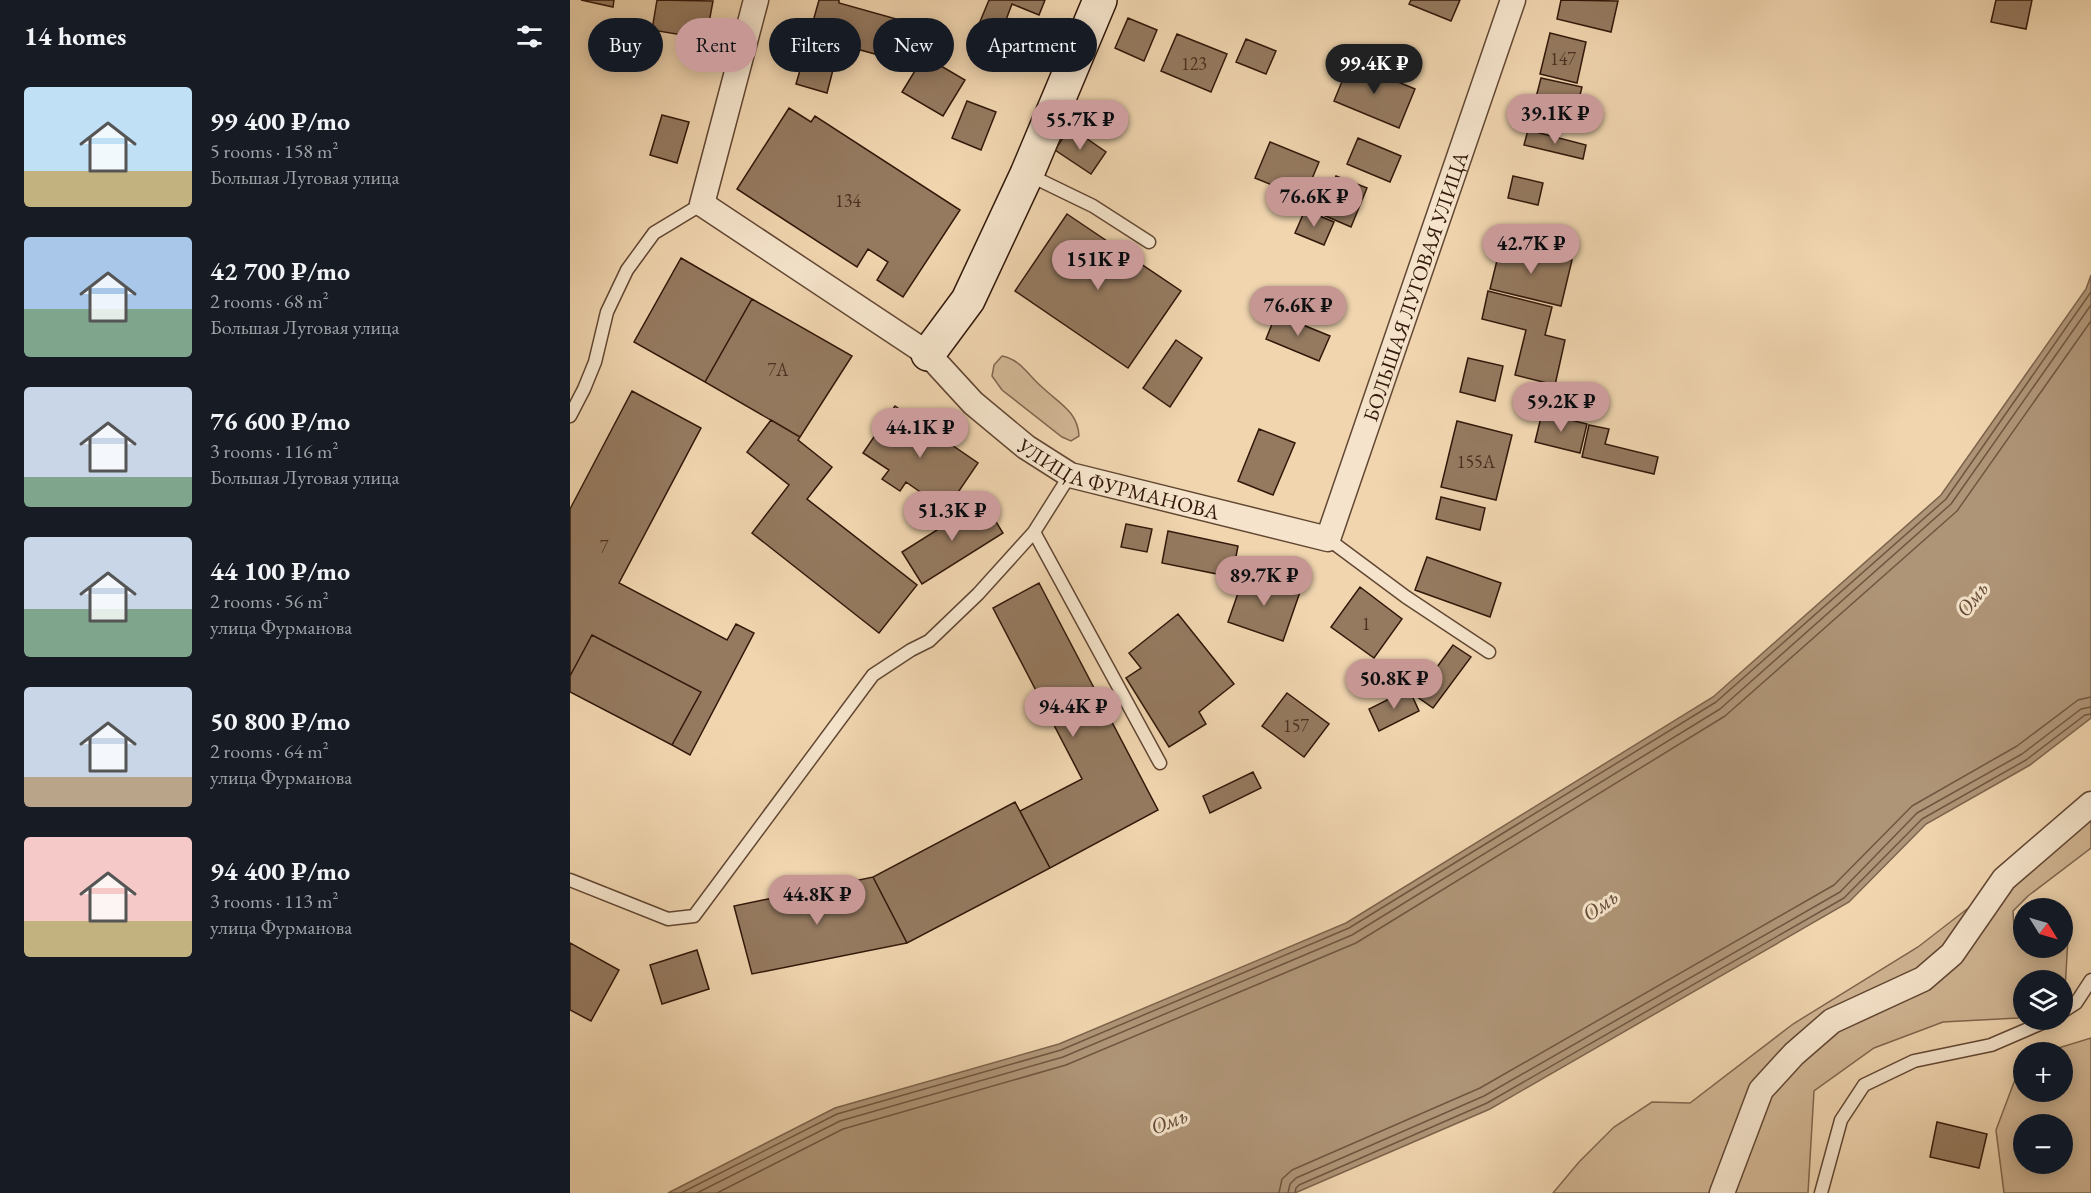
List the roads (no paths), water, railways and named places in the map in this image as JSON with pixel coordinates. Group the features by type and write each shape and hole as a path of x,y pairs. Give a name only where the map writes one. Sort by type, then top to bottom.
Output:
{"street":[{"path":"702,204 756,0"},
{"path":"928,354 969,300 1028,174 1100,0"},
{"name":"БОЛЬШАЯ ЛУГОВАЯ УЛИЦА","path":"1328,539 1513,0"},
{"name":"УЛИЦА ФУРМАНОВА","path":"702,204 928,354 982,410 1026,447 1070,475 1328,539"},
{"path":"1722,1193 1761,1090 1794,1054 1832,1021 1923,979 1952,954 2004,879 2091,804"}],"lane":[{"path":"1028,174 1093,206 1149,242"},
{"path":"570,416 595,362 607,312 627,270 654,233 702,204"},
{"path":"570,880 668,919 694,916 873,675 910,650 929,641 978,594 1034,532 1070,475"},
{"path":"1034,532 1160,763"},
{"path":"1328,539 1406,597 1489,652"},
{"path":"2073,1005 2091,980"},
{"path":"1821,1193 1841,1120 1864,1085 1914,1061 1991,1045 2026,1030"}],"water":[{"name":"Омь","path":"2091,275 2091,718 2030,765 1926,824 1849,902 1490,1109 1295,1193 668,1193 835,1108 1059,1044 1346,923 1713,697 1941,495 2086,289"}]}
